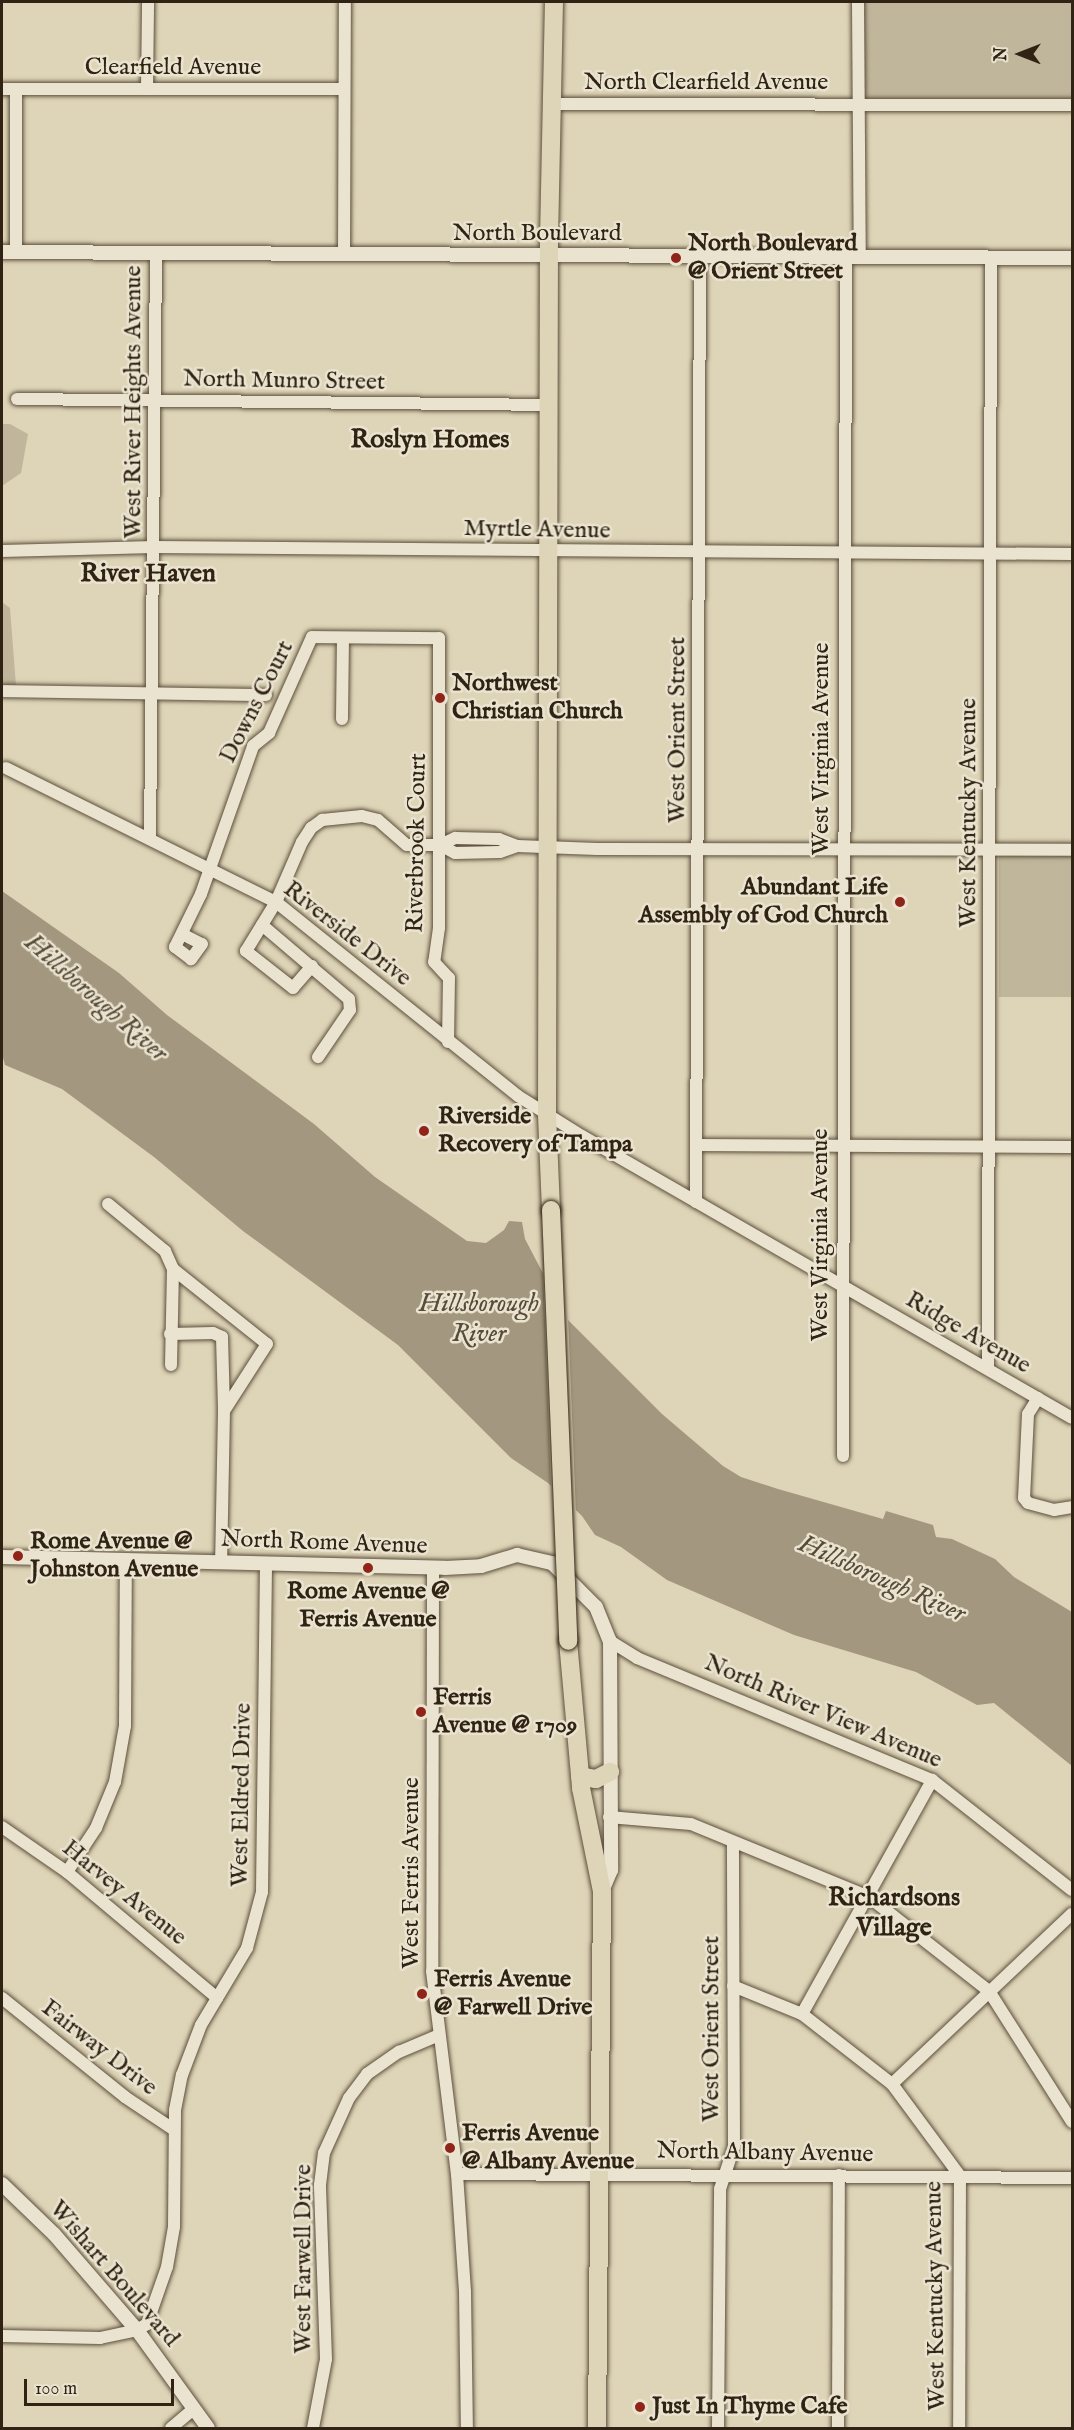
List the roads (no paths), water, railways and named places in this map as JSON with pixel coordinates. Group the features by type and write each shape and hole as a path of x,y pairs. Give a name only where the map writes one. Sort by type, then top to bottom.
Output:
{"main road":[{"path":"554,2 549,256 548,1113 568,1641 580,1776 602,1891 597,2428"},
{"path":"580,1776 596,1779 610,1772"}],"street":[{"path":"147,89 148,2"},
{"path":"344,255 345,2"},
{"name":"West Virginia Avenue","path":"843,1456 843,553 858,104 858,2"},
{"name":"Clearfield Avenue","path":"2,88 344,89"},
{"path":"9,252 16,89"},
{"name":"North Clearfield Avenue","path":"553,104 858,104"},
{"path":"858,104 1072,105"},
{"name":"North Boulevard","path":"9,252 1072,258"},
{"name":"West River Heights Avenue","path":"150,839 156,253"},
{"name":"West Orient Street","path":"696,1202 700,257"},
{"name":"West Kentucky Avenue","path":"988,1368 991,257"},
{"name":"North Munro Street","path":"17,399 550,405"},
{"name":"Myrtle Avenue","path":"2,551 154,547 700,553 1072,554"},
{"name":"Downs Court","path":"209,871 253,746 270,733 312,638 439,638"},
{"path":"342,719 343,638"},
{"name":"Riverbrook Court","path":"439,638 439,928 434,962 449,978 448,1042"},
{"path":"4,691 266,694"},
{"name":"Riverside Drive","path":"6,768 150,839 209,871 276,902 518,1096 696,1202"},
{"path":"312,966 293,988 246,951 276,902 302,842 311,828 322,820 362,816 378,820 407,844 440,845 455,852 500,852 517,846 1072,850"},
{"path":"182,934 209,871"},
{"path":"262,925 349,999 350,1010 318,1057"},
{"path":"696,1145 1072,1147"},
{"name":"Ridge Avenue","path":"696,1202 1072,1418"},
{"path":"108,1204 165,1251 173,1269 171,1365"},
{"path":"173,1269 267,1344 224,1411"},
{"path":"171,1334 213,1333 222,1337 224,1411 221,1562"},
{"path":"1038,1398 1028,1414 1024,1497 1028,1503 1054,1510 1072,1507"},
{"name":"North Rome Avenue","path":"2,1557 433,1568 481,1566 517,1555 552,1563 567,1574 596,1607 610,1641"},
{"path":"68,1872 106,1808 117,1771 125,1726 126,1560"},
{"name":"West Eldred Drive","path":"137,2330 147,2324 171,2254 173,2129 188,2057 252,1933 264,1874 266,1563"},
{"name":"West Ferris Avenue","path":"433,1568 432,1971 457,2174 465,2292 467,2428"},
{"path":"602,1891 610,1878 610,1641"},
{"name":"North River View Avenue","path":"610,1641 637,1658 932,1780 1072,1890"},
{"path":"802,2014 932,1780"},
{"path":"609,1817 691,1824 868,1897 989,1991 1072,2122"},
{"name":"Harvey Avenue","path":"2,1827 68,1872 217,1998"},
{"name":"West Orient Street","path":"718,2428 720,2189 734,2147 733,1842"},
{"path":"892,2084 1072,1914"},
{"name":"West Kentucky Avenue","path":"733,1986 802,2014 892,2084 960,2176 959,2428"},
{"name":"Fairway Drive","path":"2,1998 125,2097 173,2129"},
{"name":"West Farwell Drive","path":"313,2428 326,2359 320,2185 324,2153 349,2098 367,2074 399,2052 439,2035"},
{"name":"North Albany Avenue","path":"457,2174 726,2173 1072,2178"},
{"path":"838,2428 839,2175"},
{"name":"Wishart Boulevard","path":"2,2184 54,2234 137,2330 207,2428"},
{"path":"2,2336 100,2338 137,2330"},
{"path":"171,2428 194,2409"}],"water":[{"name":"Hillsborough River","path":"2,891 119,973 167,1015 314,1124 375,1177 467,1241 486,1243 504,1230 509,1221 522,1222 525,1239 567,1319 662,1414 723,1466 741,1477 883,1519 886,1511 933,1525 936,1537 952,1539 995,1559 1014,1577 1072,1612 1072,1766 994,1703 977,1705 916,1672 794,1635 667,1580 621,1547 595,1535 582,1516 548,1483 511,1458 398,1345 243,1231 154,1157 62,1089 5,1065 2,1054"}],"place":[{"name":"North Boulevard @ Orient Street","path":"676,258"},
{"name":"Northwest Christian Church","path":"440,698"},
{"name":"Abundant Life Assembly of God Church","path":"900,902"},
{"name":"Riverside Recovery of Tampa","path":"424,1131"},
{"name":"Rome Avenue @ Johnston Avenue","path":"18,1556"},
{"name":"Rome Avenue @ Ferris Avenue","path":"368,1568"},
{"name":"Ferris Avenue @ 1709","path":"421,1712"},
{"name":"Ferris Avenue @ Farwell Drive","path":"422,1994"},
{"name":"Ferris Avenue @ Albany Avenue","path":"450,2148"},
{"name":"Just In Thyme Cafe","path":"640,2407"}],"district":[{"name":"Roslyn Homes","path":"430,440"},
{"name":"River Haven","path":"148,574"},
{"name":"Richardsons Village","path":"894,1912"}]}
